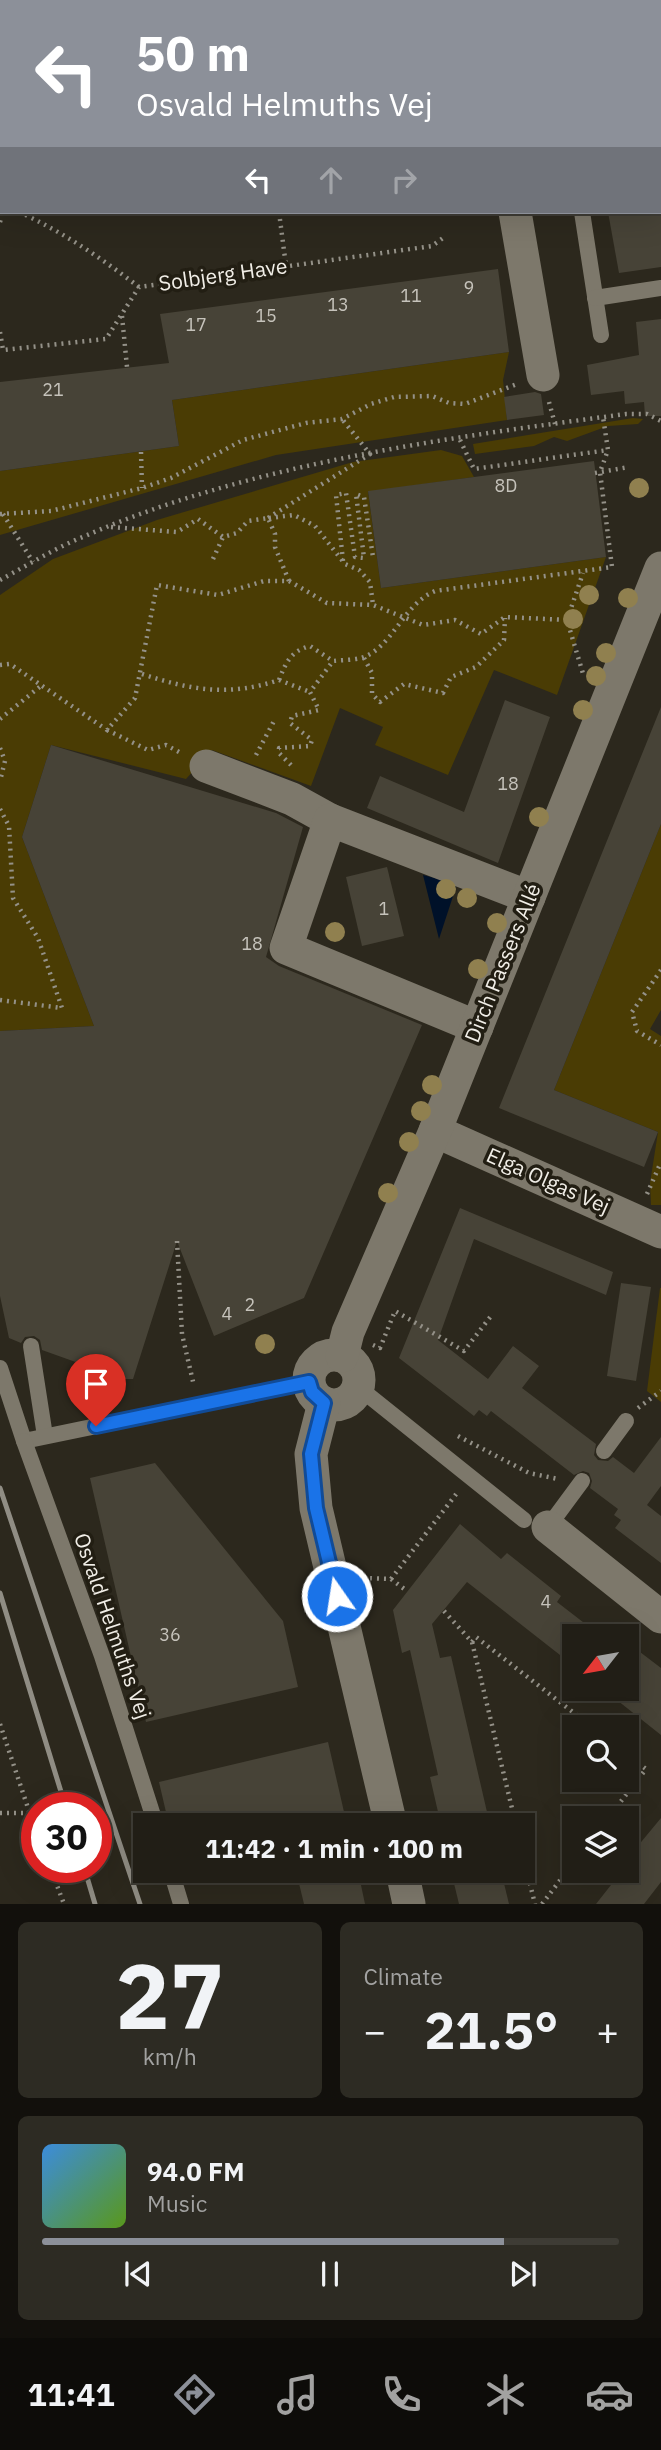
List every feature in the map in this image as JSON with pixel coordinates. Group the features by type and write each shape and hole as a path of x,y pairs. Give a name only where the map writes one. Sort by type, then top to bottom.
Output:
{"street":[{"path":"515,214 543,375"},
{"name":"Dirch Passers Allé","path":"345,1344 435,1131 661,568"},
{"path":"206,766 292,799 330,820 529,897"},
{"path":"330,820 286,948 477,1027"},
{"name":"Elga Olgas Vej","path":"435,1131 661,1232"},
{"path":"316,1392 346,1401 358,1387 356,1368 345,1344 322,1357 310,1372 316,1392 311,1454 316,1508 388,1813"},
{"path":"536,1524 661,1617"},
{"path":"405,1883 410,1904"}],"lane":[{"path":"582,214 601,335"},
{"path":"595,298 661,288"},
{"path":"31,1346 45,1436"},
{"name":"Osvald Helmuths Vej","path":"0,1368 102,1656 152,1813"},
{"path":"358,1387 536,1524 581,1482"},
{"path":"24,1441 198,1405 316,1392"},
{"path":"604,1451 625,1421"},
{"path":"175,1883 181,1904"}],"path":[{"path":"23,214 54,228 94,253 139,287"},
{"path":"279,214 286,266"},
{"name":"Solbjerg Have","path":"0,332 2,351 106,339 139,287 432,246 443,238"},
{"path":"122,314 127,367"},
{"path":"1,514 51,511 142,488 172,478 243,440 306,423 342,419 371,404 394,397 432,396 449,403 465,404 543,375 555,424"},
{"path":"0,580 86,535 242,483 327,461 603,417 647,414 661,421"},
{"path":"279,680 287,659 299,649 310,646 333,661 363,658 390,635 422,596 435,591 612,567 598,472 608,450 603,417"},
{"path":"342,419 370,454"},
{"path":"460,440 474,469 608,450"},
{"path":"141,452 142,488"},
{"path":"268,518 370,454"},
{"path":"598,472 629,467"},
{"path":"343,561 336,495 346,493 355,557 364,558 356,494 365,497 373,557"},
{"path":"1,514 33,562"},
{"path":"110,527 177,532 198,519 209,530 223,537 237,533 248,521 295,515 315,526 343,561 359,570 370,582 373,605"},
{"path":"268,518 275,534 275,547 289,580"},
{"path":"214,559 223,537"},
{"path":"583,573 567,620 586,685 611,695"},
{"path":"107,730 135,698 142,674 157,585 218,595 264,581 289,580 327,603 373,605 424,625 455,620 481,634 505,617 567,620"},
{"path":"363,658 372,673 372,694 380,702 404,684 443,693 451,677 477,667 504,640 505,617"},
{"path":"310,692 333,661"},
{"path":"0,665 10,664 107,730 148,750 166,745 206,766"},
{"path":"142,674 187,689 257,687 279,680 310,692 318,710 292,716 290,723 312,740 310,746 279,748 279,753 300,773 292,799"},
{"path":"0,719 42,685"},
{"path":"0,748 5,761 0,781"},
{"path":"0,809 9,826 13,898 38,937 62,1008 0,1000"},
{"path":"661,970 632,1012 637,1031 661,1045"},
{"path":"177,1241 182,1334 198,1405"},
{"path":"345,1344 380,1348 395,1311 464,1350 491,1316"},
{"path":"457,1436 529,1473 581,1482"},
{"path":"391,1579 459,1492 466,1497"},
{"path":"333,1577 391,1579 407,1591"},
{"path":"444,1611 471,1642 513,1813"},
{"path":"471,1642 476,1637 577,1715"},
{"path":"0,1724 21,1792"},
{"path":"639,1764 646,1769 639,1778"},
{"path":"617,1806 628,1792"},
{"path":"0,1813 21,1815"},
{"path":"542,1904 562,1878"},
{"path":"56,1883 64,1904"},
{"path":"530,1883 535,1904"}],"shaded area":[{"path":"509,352 503,380 507,420 276,455 0,535 0,471 179,446 172,400"},
{"path":"633,418 643,419 638,424 608,426 567,441 554,437 534,446 475,454 473,444"},
{"path":"441,450 462,456 474,477 368,492 381,588 606,557 557,695 494,670 448,775 375,745 383,727 340,708 311,786 212,750 186,779 51,745 22,837 94,1026 0,1031 0,595 53,559 157,520 353,462"},
{"path":"661,824 661,1010 650,1029 661,1036 661,1205 651,1205 650,1183 658,1132 554,1090"},
{"path":"661,1288 661,1402 647,1391"}],"water":[{"path":"423,875 457,884 439,939"}],"building":[{"path":"608,214 661,214 661,267 619,273"},
{"path":"498,269 509,352 172,400 179,446 0,471 0,382 169,363 160,314"},
{"path":"661,319 661,416 645,416 644,402 625,404 624,391 591,395 587,365 639,355 636,322"},
{"path":"535,392 541,394 544,415 507,420 504,397"},
{"path":"594,461 606,557 381,588 368,491"},
{"path":"505,700 550,717 498,863 367,808 380,776 464,812"},
{"path":"661,707 661,824 554,1090 658,1132 644,1167 499,1108"},
{"path":"51,745 276,813 303,827 266,957 279,966 422,1025 304,1298 214,1336 177,1241 133,1379 123,1379 42,1350 40,1340 34,1336 25,1337 21,1343 9,1338 0,1296 0,1031 94,1026 22,837"},
{"path":"387,867 404,936 362,946 346,877"},
{"path":"460,1208 613,1272 606,1295 474,1239 438,1340 488,1379 513,1346 539,1366 522,1388 596,1444 594,1455 598,1460 608,1461 613,1457 634,1473 661,1437 661,1486 647,1505 661,1516 661,1563 615,1528 621,1520 614,1515 618,1509 590,1488 592,1481 589,1473 583,1471 574,1475 491,1411 487,1416 479,1410 474,1416 399,1358"},
{"path":"621,1283 651,1287 636,1381 607,1376"},
{"path":"155,1463 283,1621 298,1687 146,1722 90,1478"},
{"path":"460,1524 501,1559 507,1553 561,1596 557,1602 585,1624 562,1624 562,1657 467,1582 432,1624 440,1658 451,1656 487,1813 438,1813 430,1777 438,1775 410,1650 402,1653 393,1610"},
{"path":"639,1653 661,1668 661,1735 618,1701 639,1701"},
{"path":"328,1742 344,1813 166,1813 159,1782"},
{"path":"661,1818 661,1882 644,1904 596,1904 613,1883 639,1883 639,1845"},
{"path":"299,1883 361,1883 365,1904 304,1904"},
{"path":"454,1883 504,1883 509,1904 459,1904"}],"railway":[{"path":"0,1488 140,1904"},
{"path":"0,1593 61,1792"},
{"path":"89,1883 95,1904"}],"route":[{"path":"96,1426 309,1382 312,1392 324,1403 311,1454 316,1508 337,1596"}]}
